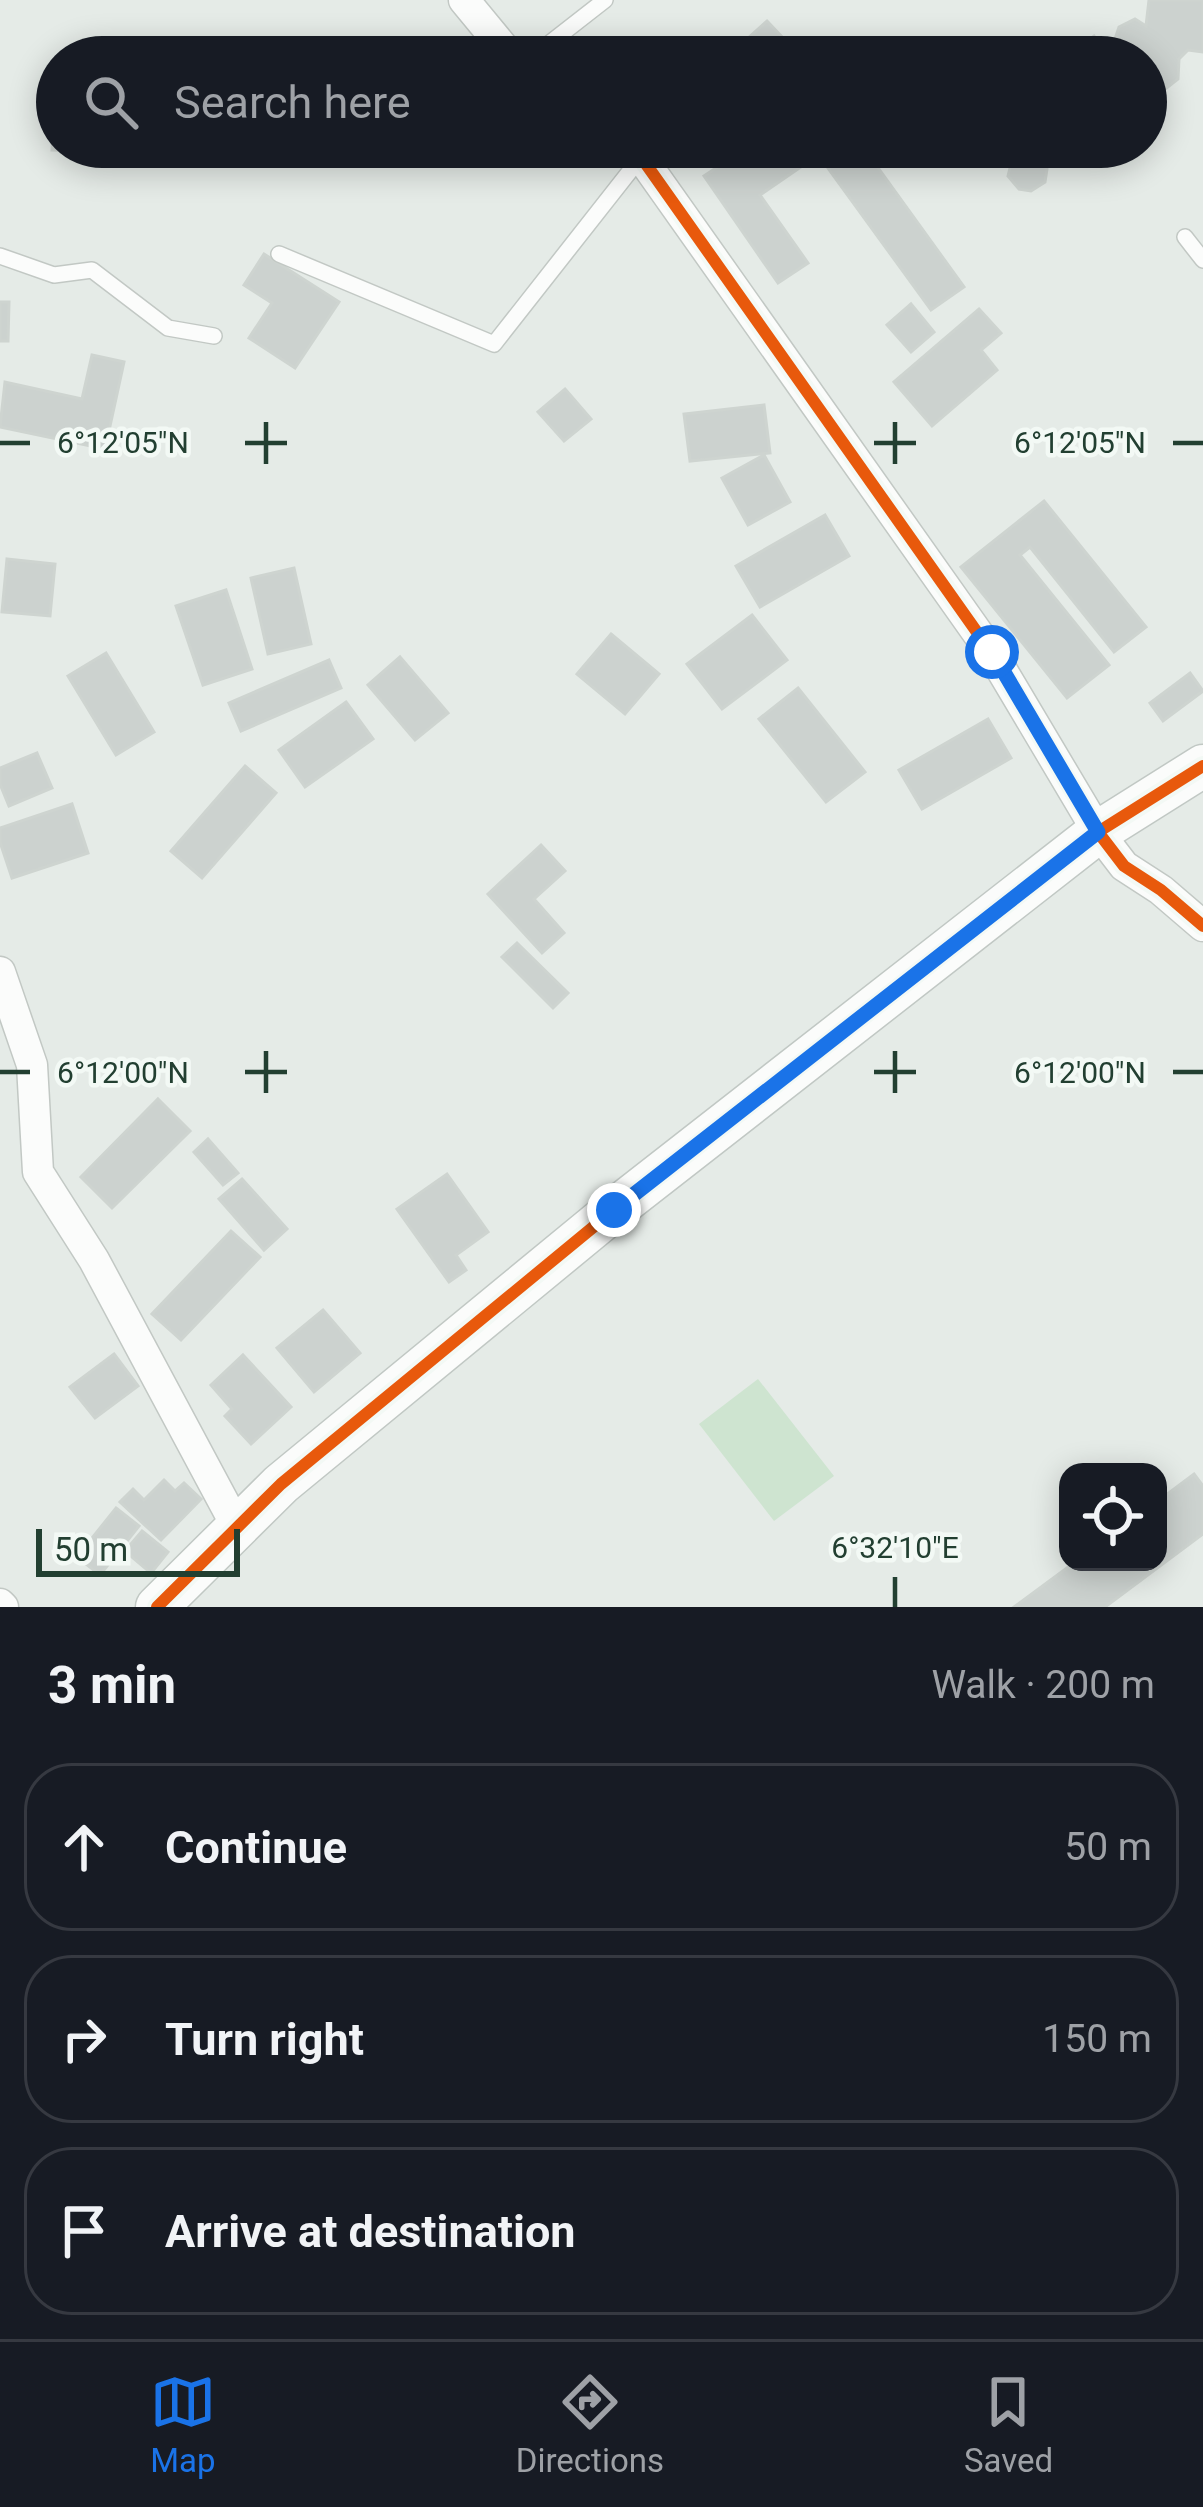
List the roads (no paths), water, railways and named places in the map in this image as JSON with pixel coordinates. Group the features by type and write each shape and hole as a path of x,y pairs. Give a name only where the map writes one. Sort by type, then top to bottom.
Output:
{"street":[{"path":"464,0 494,36"},
{"path":"645,168 992,652 1098,832 1124,866 1203,926"},
{"path":"157,1607 281,1484 614,1210 1098,832 1201,772"},
{"path":"0,972 32,1065 38,1172 94,1260 237,1527"}],"lane":[{"path":"559,36 605,0"},
{"path":"279,254 494,344 622,168"},
{"path":"1185,237 1203,260"},
{"path":"0,256 54,275 92,270 168,328 214,336"}]}
